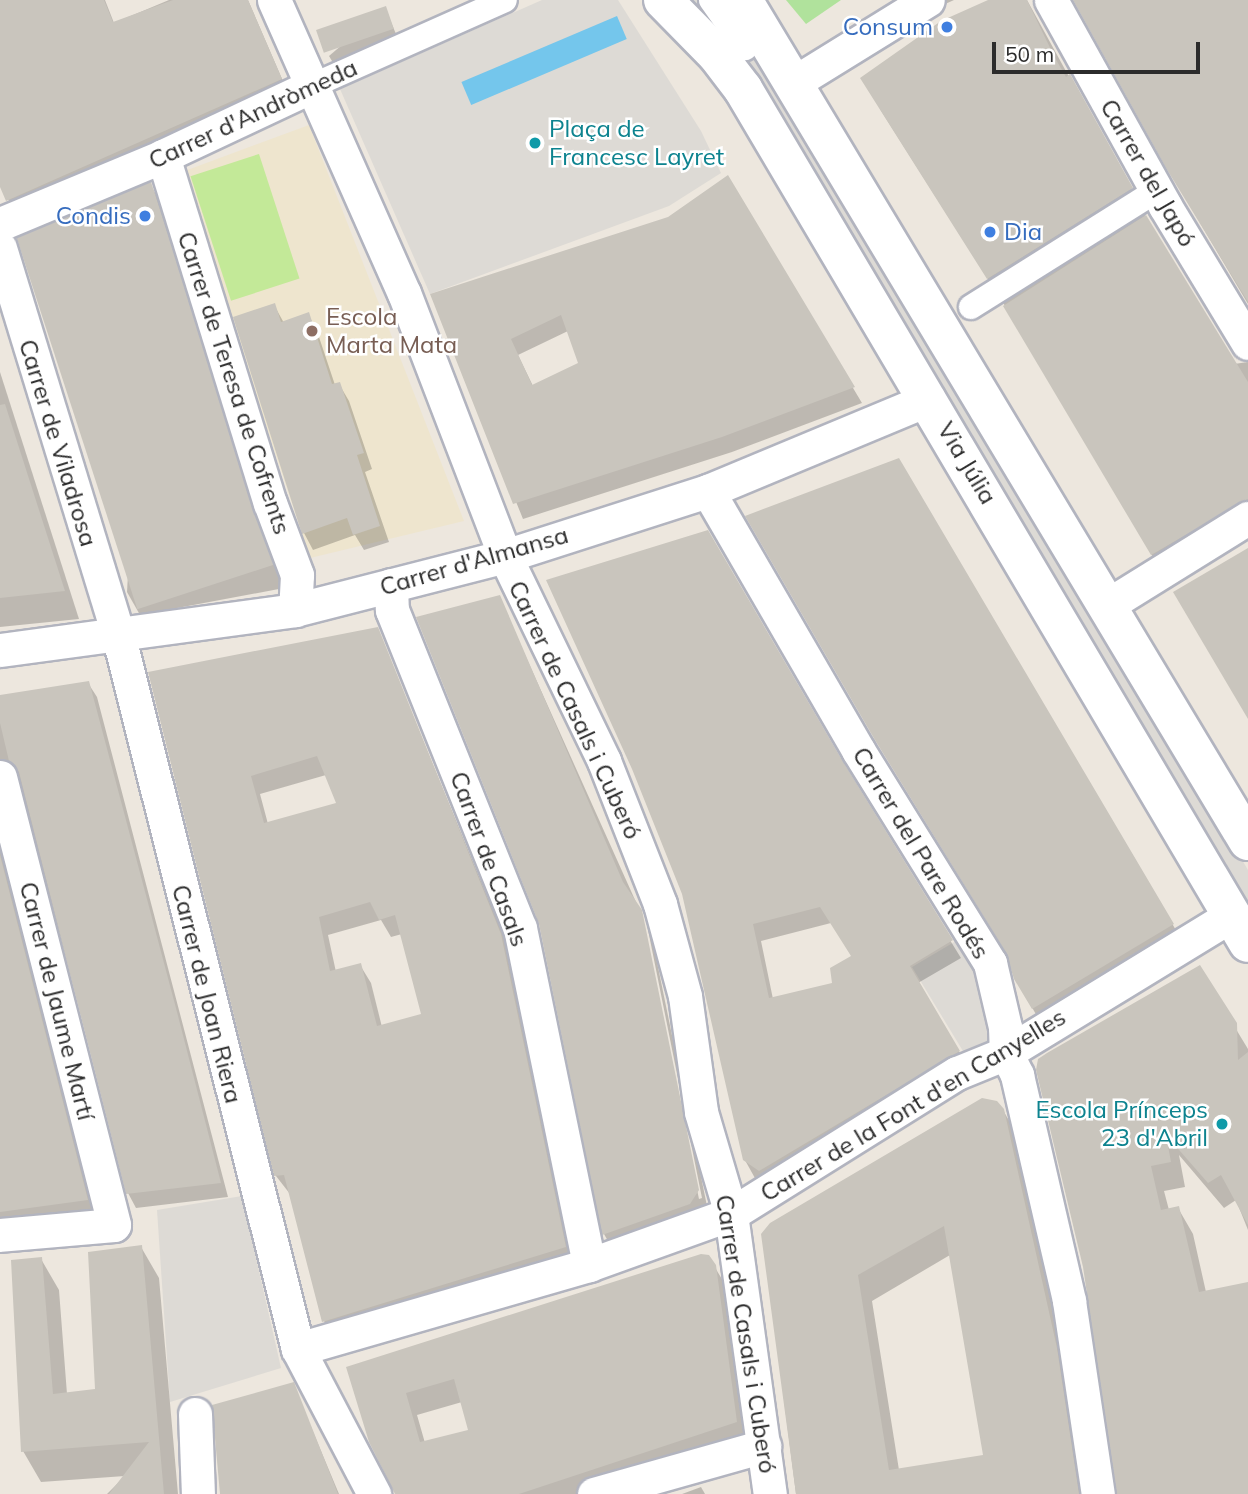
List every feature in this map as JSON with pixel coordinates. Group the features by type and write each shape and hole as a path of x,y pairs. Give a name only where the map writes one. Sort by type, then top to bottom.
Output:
{"street":[{"name":"Carrer de Casals i Cuberó","path":"274,0 404,293 505,556 604,761 660,904 685,996 701,1112 731,1214 770,1494"},
{"name":"Carrer d'Andròmeda","path":"0,224 163,156 505,0"},
{"name":"Via Júlia","path":"663,0 717,55 743,89 929,399 1240,929"},
{"path":"711,0 745,48"},
{"name":"Via Júlia","path":"743,0 795,82 1248,841"},
{"path":"795,82 928,0"},
{"name":"Carrer del Japó","path":"1051,0 1156,191 1248,343"},
{"name":"Carrer de Teresa de Cofrents","path":"163,156 270,503 297,575 295,610"},
{"path":"971,307 1143,200"},
{"name":"Carrer de Viladrosa","path":"0,248 118,638"},
{"name":"Carrer d'Almansa","path":"0,650 118,638 295,610 505,556 708,491 929,399"},
{"name":"Carrer del Pare Rodés","path":"708,491 858,750 989,963 1005,1027 1006,1053 1017,1075 1069,1301 1098,1494"},
{"path":"1106,606 1248,518"},
{"name":"Carrer de Casals","path":"391,585 392,610 520,928 589,1265"},
{"name":"Carrer de Joan Riera","path":"118,638 298,1349 374,1494"},
{"name":"Carrer de Jaume Martí","path":"0,777 114,1225 0,1235"},
{"name":"Carrer de la Font d'en Canyelles","path":"298,1349 589,1265 731,1214 957,1073 1006,1053 1240,929"},
{"path":"195,1414 198,1494"},
{"path":"594,1494 764,1446"}],"shaded area":[{"name":"Plaça de Francesc Layret","path":"542,0 618,0 701,131 721,173 669,206 430,294 340,89"},
{"path":"680,0 734,0 1248,870 1248,912"},
{"name":"Escola Marta Mata","path":"309,125 464,521 310,558 182,172"},
{"path":"961,938 978,970 991,1040 966,1056 912,967"},
{"path":"242,1196 281,1368 170,1402 157,1210"}],"green space":[{"path":"786,0 841,0 806,24"},
{"path":"259,154 299,279 231,301 191,176"}],"water":[{"path":"617,16 627,39 471,105 461,82"}],"building":[{"path":"0,0 104,0 113,22 173,0 248,0 282,79 6,201 0,187"},
{"path":"988,0 1027,0 1054,56 1066,77 1070,74 1133,188 987,279 860,78 941,21"},
{"path":"1073,0 1248,0 1248,302 1166,168"},
{"path":"386,6 394,29 324,53 316,30"},
{"path":"728,175 855,387 722,437 513,504 430,294 668,217","holes":["561,315 578,363 532,385 511,339"]},
{"path":"151,182 275,564 137,609 13,227"},
{"path":"1146,215 1248,382 1248,499 1151,555 1003,306"},
{"path":"275,303 281,322 309,312 332,384 340,382 364,453 357,455 380,526 353,535 347,518 302,534 233,317"},
{"path":"5,404 65,591 0,598 0,405"},
{"path":"899,458 1174,924 1032,1009 1014,979 1006,953 875,740 745,516"},
{"path":"708,530 842,760 953,940 910,966 960,1051 759,1171 743,1160 682,894 632,769 546,580","holes":["820,907 851,956 830,968 832,983 769,998 753,924"]},
{"path":"1248,548 1248,719 1173,592"},
{"path":"500,595 623,882 642,910 699,1190 690,1204 602,1235 539,924 416,617"},
{"path":"378,627 501,934 566,1247 322,1322 284,1175 274,1176 148,672","holes":["317,756 336,803 264,823 251,776","370,902 379,920 395,915 421,1014 377,1026 361,963 330,971 319,917"]},
{"path":"89,681 221,1183 126,1194 19,772 9,761 0,723 0,695"},
{"path":"0,855 88,1200 0,1212"},
{"path":"1200,965 1237,1023 1238,1060 1248,1052 1248,1225 1221,1175 1208,1183 1166,1135 1171,1162 1151,1166 1161,1210 1179,1206 1199,1292 1248,1282 1248,1494 1117,1494 1083,1267 1036,1070 1038,1059 1047,1053"},
{"path":"982,1098 997,1101 1004,1109 1057,1348 1079,1494 796,1494 761,1234 770,1223","holes":["944,1226 983,1455 889,1470 858,1275"]},
{"path":"142,1245 164,1494 109,1494 149,1442 21,1452 11,1260 42,1257 53,1394 95,1389 88,1252"},
{"path":"701,1254 709,1255 716,1265 737,1422 519,1494 395,1494 369,1442 346,1367","holes":["454,1379 468,1430 420,1442 406,1393"]},
{"path":"294,1382 338,1494 220,1494 212,1405"}],"place":[{"name":"Consum","path":"947,27"},
{"name":"Plaça de Francesc Layret","path":"535,143"},
{"name":"Condis","path":"145,216"},
{"name":"Dia","path":"990,232"},
{"name":"Escola Marta Mata","path":"312,331"},
{"name":"Escola Prínceps 23 d'Abril","path":"1222,1124"}]}
